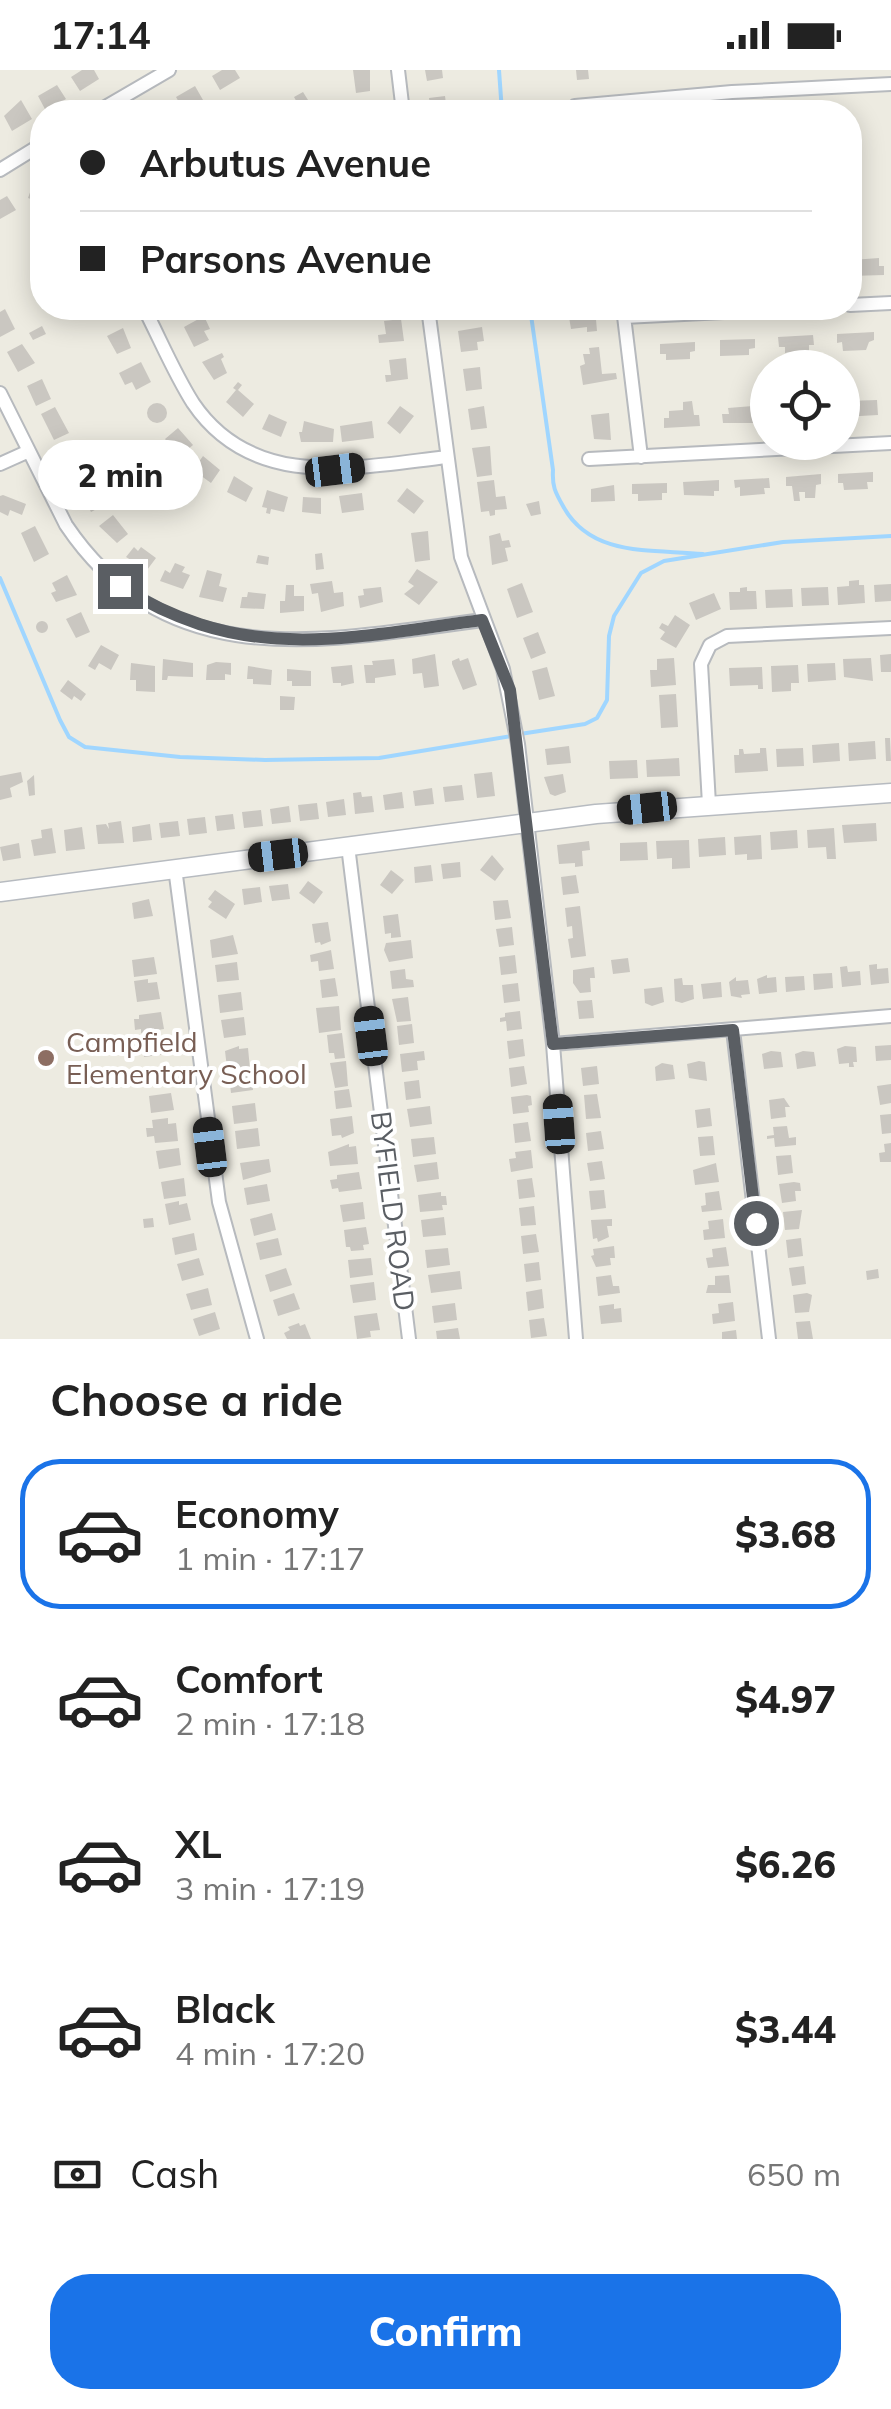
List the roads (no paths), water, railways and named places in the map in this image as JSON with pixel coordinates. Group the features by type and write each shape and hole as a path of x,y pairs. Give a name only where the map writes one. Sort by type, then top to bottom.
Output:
{"street":[{"path":"118,100 169,70"},
{"path":"398,70 402,100"},
{"path":"811,87 812,70"},
{"path":"640,100 891,84"},
{"path":"0,170 30,151"},
{"path":"862,304 891,303"},
{"path":"150,320 195,406 232,441 258,456 285,465 323,470 447,456"},
{"path":"430,320 460,557 504,669 514,715 553,1044 576,1339"},
{"path":"625,320 642,458"},
{"path":"0,393 66,525 95,565 146,603 227,634 288,642 482,620"},
{"path":"589,459 891,443"},
{"path":"0,464 28,450"},
{"path":"709,804 702,664 710,645 726,636 891,628"},
{"path":"0,892 527,822 709,804 891,793"},
{"name":"BYFIELD ROAD","path":"348,846 409,1339"},
{"path":"175,868 220,1202 257,1339"},
{"path":"553,1044 891,1016"},
{"path":"733,1030 769,1339"}],"waterway":[{"path":"499,70 501,100"},
{"path":"532,320 554,485 575,523 590,535 625,548 703,554"},
{"path":"520,734 585,724 597,718 607,700 609,636 614,616 641,573 664,561 783,542 891,536"},
{"path":"0,578 60,720 69,737 85,747 180,757 379,758 511,736"}],"place":[{"name":"Campfield Elementary School","path":"46,1058"}]}
